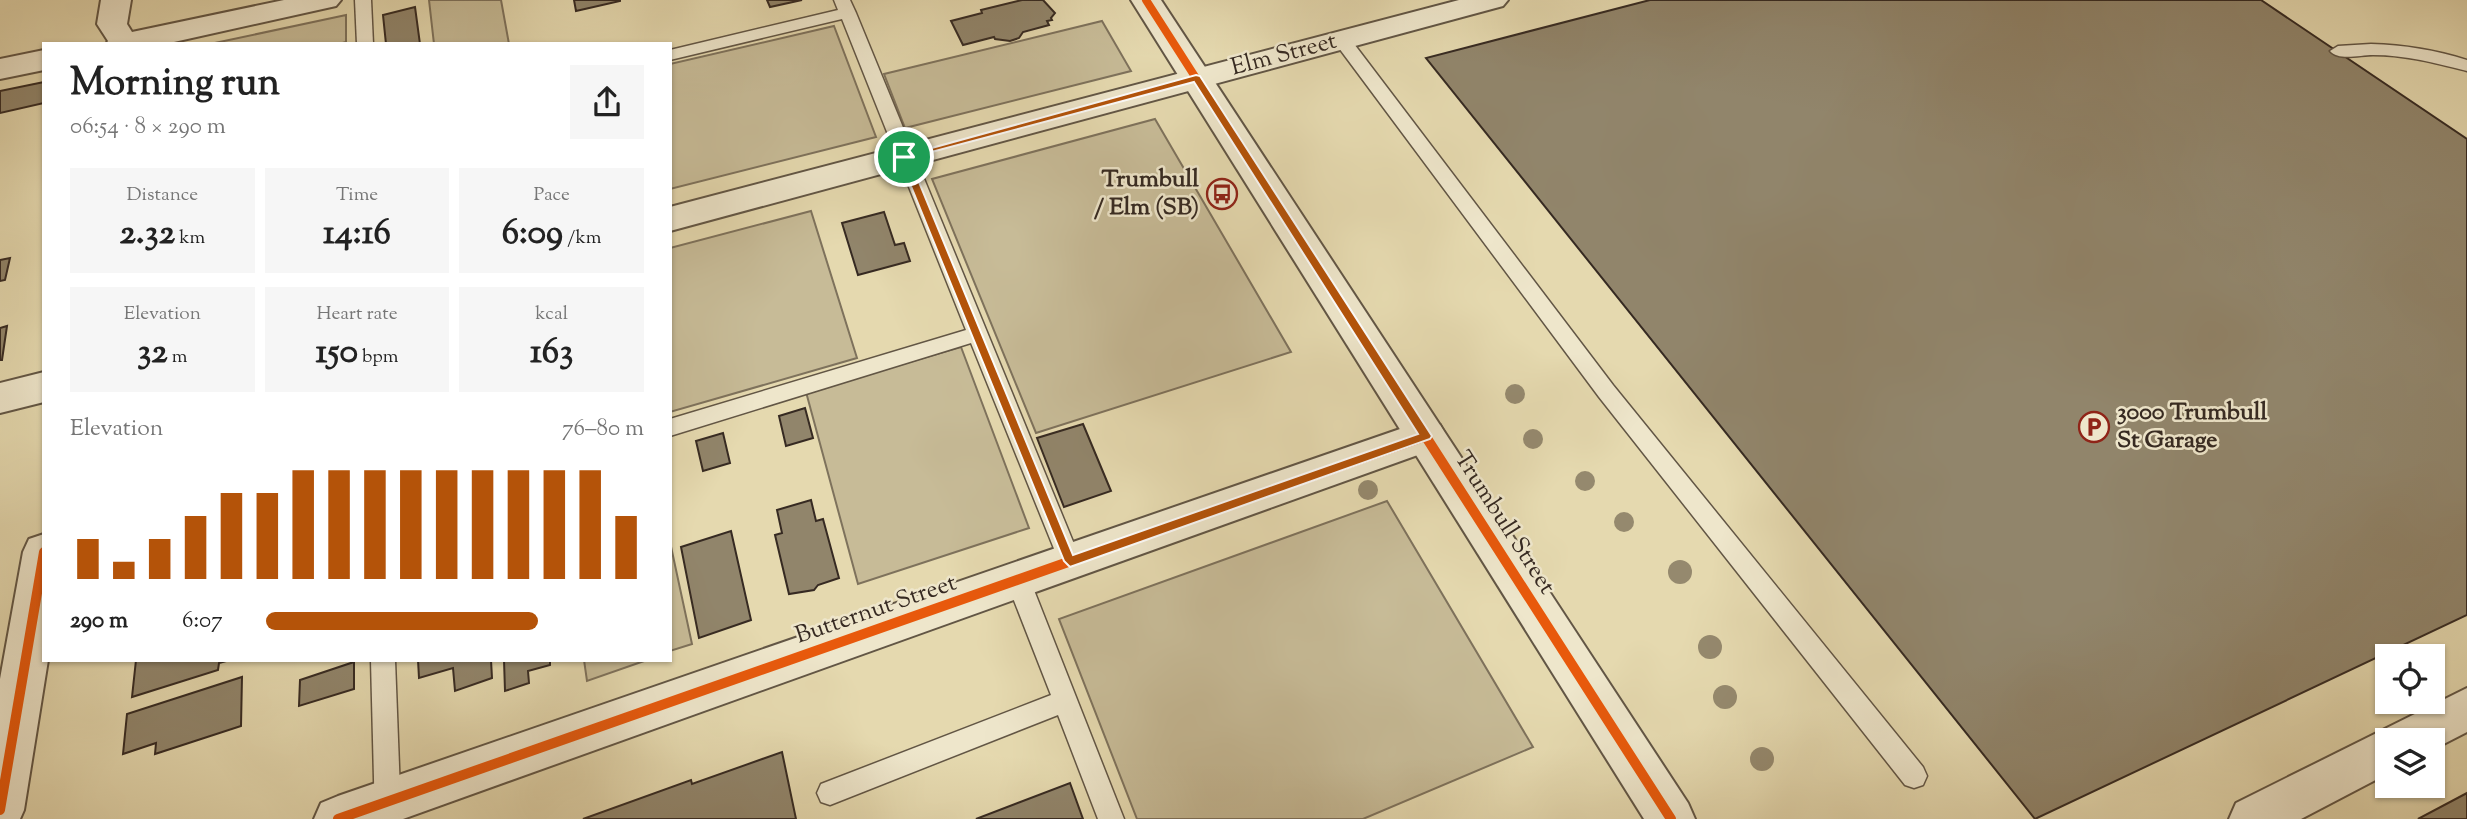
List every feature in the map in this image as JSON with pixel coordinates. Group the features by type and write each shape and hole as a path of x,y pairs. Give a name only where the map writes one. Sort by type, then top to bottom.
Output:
{"street":[{"path":"116,0 113,24 123,42"},
{"path":"129,42 326,0"},
{"name":"Trumbull Street","path":"1146,0 1671,819"},
{"name":"Elm Street","path":"672,218 1493,0"},
{"path":"0,69 42,60"},
{"path":"0,398 42,388"},
{"name":"Butternut Street","path":"338,819 387,810 1070,561 1426,436"},
{"path":"0,810 42,564"},
{"path":"2430,728 2467,709"},
{"path":"2253,819 2375,756"}],"lane":[{"path":"363,0 365,42"},
{"path":"672,54 845,7 1070,561"},
{"path":"1342,40 1606,391 1914,776"},
{"path":"2338,51 2402,49 2467,66"},
{"path":"672,427 977,334"},
{"path":"1018,580 1111,819"},
{"path":"383,662 387,810"},
{"path":"830,793 1065,701"}],"shaded area":[{"path":"429,0 501,0 509,42 434,42"},
{"path":"346,15 346,42 219,42"},
{"path":"1102,21 1131,71 905,128 884,74"},
{"path":"834,26 876,137 672,188 672,64"},
{"path":"1155,119 1291,352 1036,433 932,179"},
{"path":"811,211 857,358 672,411 672,247"},
{"path":"961,347 1029,528 858,584 806,392"},
{"path":"1387,501 1533,747 1363,819 1137,819 1059,619"},
{"path":"672,551 692,644 672,650"},
{"path":"584,662 641,662 587,681"}],"building":[{"path":"574,0 620,0 620,1 576,11"},
{"path":"767,0 802,0 770,7"},
{"path":"1022,0 1043,0 1055,13 1052,20 1047,21 1049,25 1023,32 1019,38 1010,41 994,37 963,45 951,21"},
{"name":"3000 Trumbull St Garage","path":"1650,0 2261,0 2467,139 2467,615 2406,644 2375,644 2375,658 2035,819 1426,58"},
{"path":"415,7 420,42 386,42 383,15"},
{"path":"42,82 42,103 0,113 0,91"},
{"path":"884,212 895,245 904,243 910,261 858,275 842,223"},
{"path":"10,258 5,280 0,281 0,260"},
{"path":"7,326 2,360 0,360 0,328"},
{"path":"805,408 813,438 786,446 779,416"},
{"path":"1083,424 1111,491 1064,507 1037,438"},
{"path":"723,433 730,463 703,471 696,441"},
{"path":"811,500 816,521 823,519 839,578 818,585 814,590 789,594 775,535 782,533 777,510"},
{"path":"731,531 751,620 699,638 681,547"},
{"path":"136,662 223,662 219,663 218,670 132,697"},
{"path":"354,662 354,689 299,706 300,680"},
{"path":"418,662 491,662 492,678 455,691 453,668 419,678"},
{"path":"504,662 550,662 550,665 528,671 529,683 505,691"},
{"path":"242,677 241,726 155,754 156,743 123,754 127,714"},
{"path":"782,752 796,819 583,819 691,780 692,784"},
{"path":"1070,783 1083,819 976,819"},
{"path":"2467,793 2467,819 2418,819"}],"cycle path":[{"path":"1146,0 1671,819"},
{"path":"338,819 1426,436"},
{"path":"0,810 42,564"}],"place":[{"name":"Trumbull / Elm (SB)","path":"1222,194"},
{"name":"3000 Trumbull St Garage","path":"2094,427"}],"route":[{"path":"1196,78 1426,436 1070,561 904,157 1196,78"}]}
